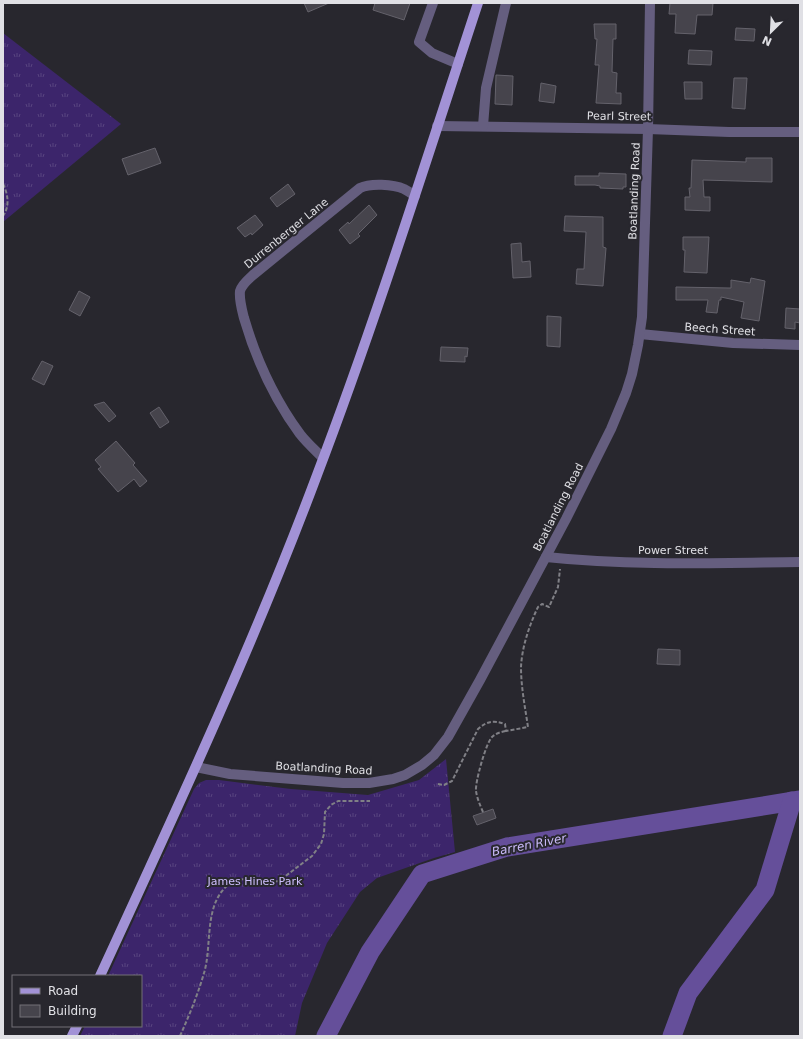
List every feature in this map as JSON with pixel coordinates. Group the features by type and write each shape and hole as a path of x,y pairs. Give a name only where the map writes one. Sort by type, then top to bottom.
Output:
{"main road":[{"path":"100,975 196,767 266,603 323,458 363,351 478,3"},
{"path":"72,1036 76,1027"}],"street":[{"path":"433,3 420,42 432,53 458,64"},
{"path":"483,126 486,88 506,3"},
{"name":"Boatlanding Road","path":"196,767 230,774 356,783 377,782 404,775 417,768 434,755 448,737 546,557 619,411 632,374 642,317 648,129 650,3"},
{"name":"Pearl Street","path":"437,126 800,132"},
{"name":"Durrenberger Lane","path":"323,458 300,433 282,405 264,370 249,333 242,310 240,291 244,284 253,275 360,188 370,185 403,188 415,196"},
{"name":"Beech Street","path":"640,334 733,343 800,345"},
{"name":"Power Street","path":"546,557 612,562 800,562"}],"path":[{"path":"3,184 6,190 8,204 3,216"},
{"path":"484,812 476,790 477,778 486,747 491,737 498,733 528,727 521,666 526,639 538,607 542,604 549,607 558,587 560,569"},
{"path":"438,784 444,785 452,781 478,729 485,723 497,721 505,724 506,731"},
{"path":"180,1036 204,973 208,955 210,918 216,902 222,892 241,878 267,882 279,881 312,856 321,844 324,834 325,812 331,805 338,801 370,801"}],"green space":[{"path":"3,33 121,124 3,222"},
{"name":"James Hines Park","path":"446,759 455,852 377,878 360,892 327,943 302,1003 295,1036 80,1036 84,1027 142,1027 142,975 108,975 194,789 199,783 206,780 219,780 291,789 368,795 419,780"}],"building":[{"path":"304,3 329,3 308,12"},
{"path":"375,3 410,3 404,20 373,10"},
{"path":"670,3 713,3 712,15 697,15 695,34 675,33 676,14 669,14"},
{"path":"594,24 616,24 616,39 613,39 612,72 617,73 616,93 621,93 621,104 596,103 599,65 595,65 597,39 595,39"},
{"path":"736,28 755,29 754,41 735,40"},
{"path":"689,50 712,51 711,65 688,64"},
{"path":"496,75 513,76 512,105 495,104"},
{"path":"734,78 747,78 745,109 732,108"},
{"path":"684,82 702,82 702,99 685,99"},
{"path":"541,83 556,86 554,103 539,101"},
{"path":"155,148 161,163 128,175 122,159"},
{"path":"746,158 772,158 772,182 703,180 704,197 710,197 710,211 685,210 685,197 690,197 689,188 691,188 692,160 746,162"},
{"path":"599,173 626,174 626,187 623,187 623,189 600,188 600,186 595,185 575,185 575,176 599,176"},
{"path":"288,184 295,194 277,207 270,198"},
{"path":"369,205 377,215 358,234 360,236 350,244 339,230 348,222 349,224"},
{"path":"255,215 263,225 252,235 251,233 245,237 237,228"},
{"path":"565,216 603,217 603,247 606,248 603,286 576,284 577,269 584,269 586,232 564,231"},
{"path":"683,237 709,237 707,273 684,272 685,250 683,250"},
{"path":"521,243 522,262 530,261 531,277 513,278 511,244"},
{"path":"751,278 765,281 759,321 741,318 744,302 721,297 721,300 719,300 717,313 706,312 708,300 676,300 676,287 731,288 731,280 750,283"},
{"path":"79,291 90,297 80,316 69,310"},
{"path":"786,308 800,309 800,323 795,322 795,329 785,328"},
{"path":"547,316 561,317 560,347 547,346"},
{"path":"441,347 468,348 467,357 465,356 465,362 440,361"},
{"path":"42,361 53,366 44,385 32,379"},
{"path":"104,402 116,416 109,422 94,405"},
{"path":"159,407 169,422 160,428 150,413"},
{"path":"116,441 135,463 133,465 147,481 140,487 134,479 118,492 98,469 101,467 95,460"},
{"path":"658,649 680,650 680,665 657,664"},
{"path":"493,809 496,818 477,825 473,816"}],"waterway":[{"name":"Barren River","path":"326,1036 370,952 422,874 507,847 800,800"},
{"path":"672,1036 688,993 765,890 792,801"}]}
